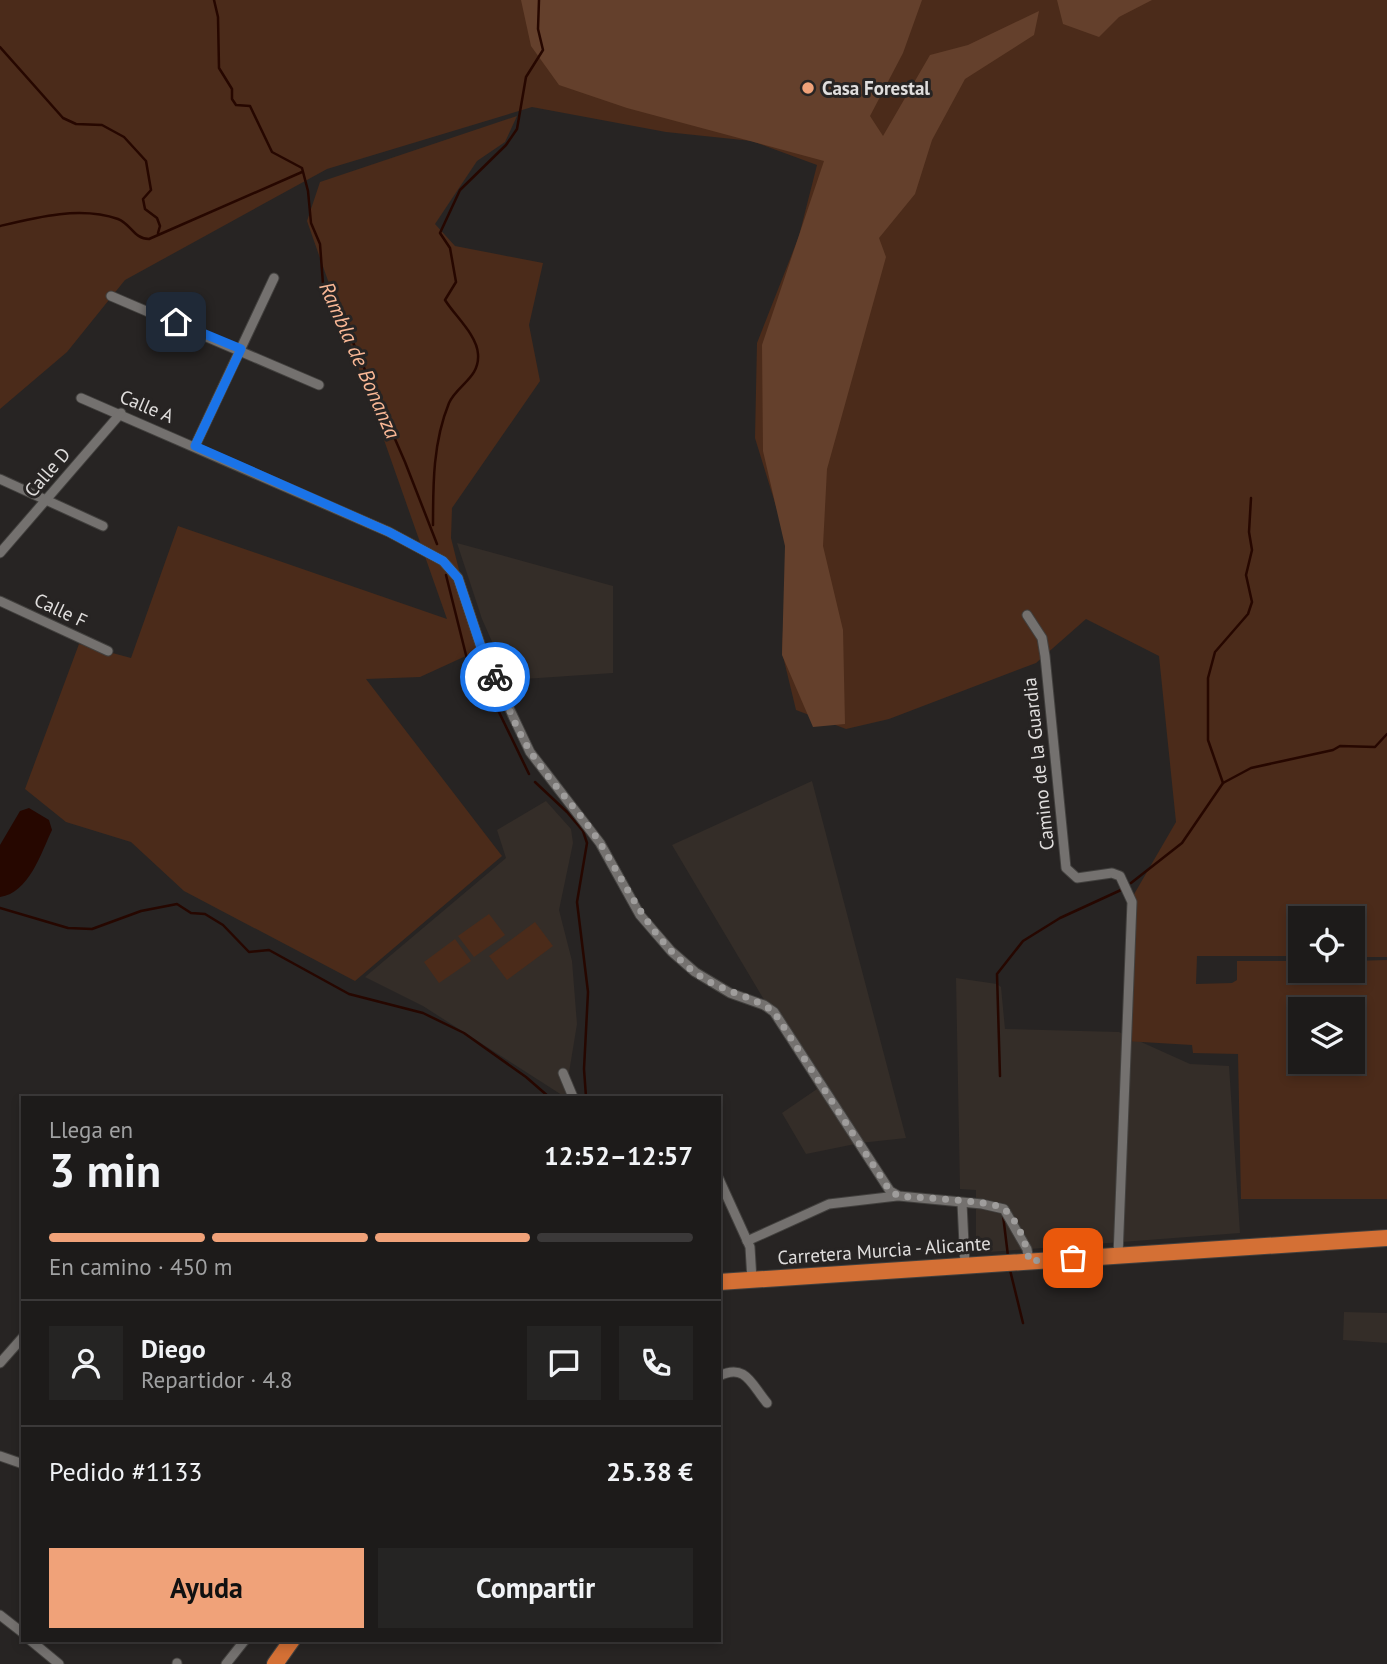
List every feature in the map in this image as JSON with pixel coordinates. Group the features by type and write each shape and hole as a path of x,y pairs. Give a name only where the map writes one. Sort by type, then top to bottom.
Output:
{"highway":[{"name":"Carretera Murcia - Alicante","path":"721,1282 1387,1238"},
{"path":"275,1664 291,1642"}],"street":[{"path":"195,446 274,278"},
{"path":"111,296 319,384"},
{"name":"Calle A","path":"81,398 195,446 443,561 458,578 483,653 530,752 600,843 640,915 671,951 695,972 730,993 764,1004 774,1012 883,1183 899,1196"},
{"name":"Calle D","path":"0,553 121,414"},
{"path":"0,480 103,526"},
{"name":"Calle F","path":"0,601 108,651"},
{"name":"Camino de la Guardia","path":"1027,615 1042,638 1045,656 1066,868 1077,878 1112,873 1120,876 1132,902 1118,1256"},
{"path":"563,1073 573,1096"},
{"path":"721,1183 747,1241 752,1280"},
{"path":"747,1241 829,1204 899,1196 995,1205 1004,1209 1027,1249 1024,1261"},
{"path":"962,1203 965,1265"},
{"path":"0,1363 21,1339"},
{"path":"721,1375 733,1370 741,1371 766,1403"},
{"path":"0,1456 21,1463"},
{"path":"0,1615 21,1631"},
{"path":"32,1642 60,1664"},
{"path":"226,1664 244,1642"}],"shaded area":[{"path":"0,0 1387,0 1387,957 1365,957 1365,906 1288,906 1288,956 1197,956 1196,984 1232,983 1237,980 1237,961 1288,961 1288,983 1365,983 1365,961 1387,960 1387,1199 1241,1199 1238,1054 1193,1053 1192,1045 1125,1041 1133,896 1176,822 1159,656 1086,619 1036,663 889,719 846,729 796,710 782,652 787,542 755,438 757,343 799,236 817,165 752,141 666,132 532,107 327,169 125,280 67,352 0,409"},
{"path":"521,0 922,0 903,53 870,116 883,136 930,55 968,45 1039,11 1034,35 965,79 932,140 915,194 879,238 886,257 827,469 823,546 843,630 845,724 813,727 782,655 785,546 763,451 762,345 824,161 627,108 559,85 531,46"},
{"path":"1057,0 1152,0 1119,17 1099,37 1063,24"},
{"path":"517,116 505,142 477,161 435,224 455,246 543,263 529,325 540,381 452,508 451,538 479,650 420,677 366,679 502,856 355,981 184,891 131,842 66,822 25,789 79,644 131,658 178,526 447,619 307,221 320,182"},
{"path":"457,543 613,586 613,673 509,680 482,619"},
{"path":"812,781 906,1138 860,1143 806,1154 782,1113 817,1089 672,845"},
{"path":"546,801 571,829 573,843 559,910 572,961 577,1024 565,1096 423,1006 365,977 506,858 497,830"},
{"path":"29,808 49,820 52,830 33,871 19,888 0,897 0,845 20,811"},
{"path":"489,914 505,935 474,957 458,936"},
{"path":"535,922 553,946 507,980 489,956"},
{"path":"455,939 471,961 439,983 424,962"},
{"path":"956,978 997,984 1001,987 1005,1029 1119,1032 1190,1064 1229,1066 1240,1233 976,1253 976,1190 960,1189"},
{"path":"1344,1312 1387,1313 1387,1343 1343,1340"}],"waterway":[{"name":"Rambla de Bonanza","path":"214,0 218,17 219,68 232,89 232,99 236,105 250,106 272,152 302,168 308,191 311,223 320,244 323,284 332,294 405,462 437,544"},
{"path":"433,525 437,448 444,418 449,403 472,375 478,362 474,340 445,300 456,282 450,248 440,233 460,190 506,145 517,129 526,77 543,50 538,29 539,0"},
{"path":"0,47 63,118 76,124 102,125 124,137 146,161 151,190 143,199 145,209 157,218 160,226 158,233"},
{"path":"0,226 59,214 89,213 118,219 140,237 149,239 302,172"},
{"path":"1223,783 1208,740 1208,678 1215,652 1248,614 1252,602 1246,575 1252,550 1249,532 1251,498"},
{"name":"Rambla de Bonanza","path":"446,575 467,659 478,681 497,708 529,774"},
{"path":"1131,883 1182,843 1223,783 1251,768 1333,750 1340,746 1375,747 1387,734"},
{"name":"Rambla de Bonanza","path":"535,782 567,812 583,831 587,843 577,902 588,992 584,1069 586,1096"},
{"path":"1000,1076 997,974 1023,941 1060,918 1121,890"},
{"path":"0,908 68,928 92,929 141,911 177,904 191,913 205,914 223,925 249,952 269,950 349,994 423,1013 464,1033 548,1096"},
{"path":"1003,1215 1008,1256"},
{"path":"1010,1270 1023,1323"}],"way so far":[{"path":"495,677 530,752 600,843 640,915 671,951 695,972 730,993 764,1004 774,1012 890,1191 899,1196 995,1205 1010,1216 1027,1249 1029,1261 1073,1258"}],"place":[{"name":"Casa Forestal","path":"808,88"}],"route":[{"path":"176,322 241,349 195,446 389,532 443,561 458,578 483,653 495,677"}]}
